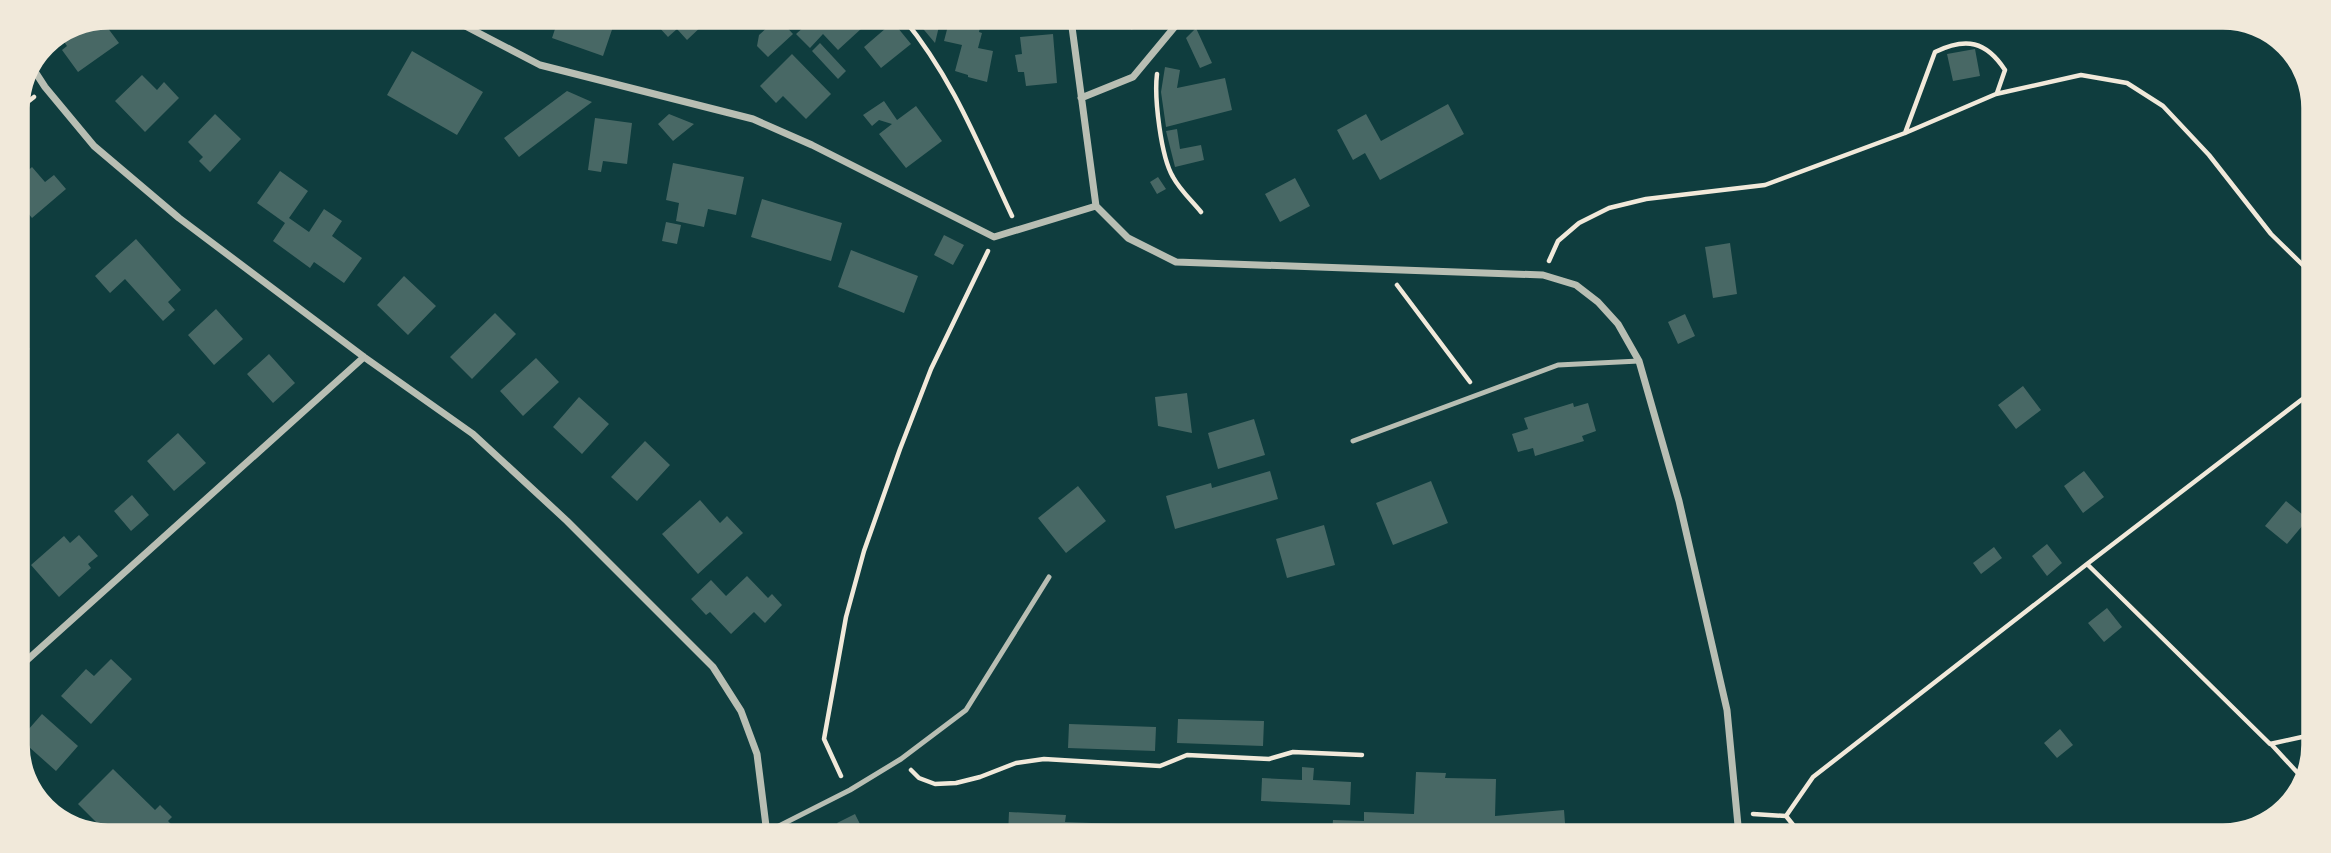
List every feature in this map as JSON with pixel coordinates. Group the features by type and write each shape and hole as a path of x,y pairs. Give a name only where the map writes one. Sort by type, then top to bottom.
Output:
{"street":[{"path":"469,28 540,65 752,119 812,145 994,237 1096,206"},
{"path":"1072,28 1096,206 1128,238 1176,262 1543,275 1576,285 1598,302 1618,324 1639,361 1679,501 1727,710 1739,825"},
{"path":"1081,98 1133,76 1173,28"},
{"path":"36,73 94,146 179,218 364,357 473,434 567,521 713,667 741,711 757,754 766,825"},
{"path":"28,659 364,357"}],"lane":[{"path":"1353,441 1559,365 1639,361"},
{"path":"782,825 850,790 901,759 965,710 1049,577"}],"path":[{"path":"911,28 936,61 958,99 1018,230"},
{"path":"1161,42 1155,92 1160,129 1172,176 1201,212"},
{"path":"1905,133 1936,52 1955,43 1979,45 1994,53 2005,70 1996,94"},
{"path":"1543,275 1558,241 1579,223 1609,208 1646,199 1765,185 1905,133 1996,94 2081,75 2127,83 2163,106 2209,155 2272,234 2303,265"},
{"path":"836,766 824,739 846,617 864,551 931,369 994,237"},
{"path":"1384,268 1479,395"},
{"path":"1786,816 1813,777 2303,399"},
{"path":"2087,564 2298,774"},
{"path":"2270,744 2303,737"},
{"path":"901,759 919,778 935,784 956,783 1016,763 1044,759 1160,765 1186,755 1269,759 1293,752 1362,755"},
{"path":"1738,813 1786,816 1793,825"}],"building":[{"path":"108,28 119,43 78,72 62,50 67,46 63,41 77,34"},
{"path":"555,28 613,28 603,56 552,38"},
{"path":"660,28 700,28 687,40 677,29 668,37"},
{"path":"767,28 788,28 793,34 768,57 757,46 759,35"},
{"path":"803,28 862,28 838,50 823,34 810,48 796,34"},
{"path":"886,28 898,28 911,44 881,68 864,47"},
{"path":"922,28 939,28 935,43"},
{"path":"947,28 980,28 979,32 982,33 978,48 993,51 987,82 955,71 962,45 944,41"},
{"path":"1196,28 1212,63 1200,68 1186,38"},
{"path":"1053,34 1057,83 1026,86 1024,72 1018,72 1015,55 1022,54 1020,37"},
{"path":"820,43 846,71 838,79 812,51"},
{"path":"1975,49 1980,76 1953,81 1947,54"},
{"path":"412,51 483,92 457,135 387,95"},
{"path":"792,54 831,94 806,119 783,96 776,103 760,86"},
{"path":"1165,67 1180,70 1177,88 1225,78 1232,110 1166,127 1161,92"},
{"path":"142,75 157,90 164,82 179,98 145,132 115,101"},
{"path":"567,91 592,102 519,157 504,138"},
{"path":"884,101 897,120 916,106 942,141 906,168 879,134 892,124 879,120 872,126 863,115"},
{"path":"1448,104 1464,134 1380,180 1365,153 1353,160 1337,130 1366,114 1381,141"},
{"path":"215,114 241,139 210,172 199,161 203,157 188,142"},
{"path":"669,114 694,124 673,141 658,124"},
{"path":"595,118 632,123 627,164 603,161 601,172 588,170"},
{"path":"1177,129 1180,149 1201,145 1204,160 1175,167 1166,131"},
{"path":"673,163 744,177 736,215 708,209 704,227 676,221 679,203 666,200"},
{"path":"32,167 45,182 54,175 66,189 32,218 28,213 28,170"},
{"path":"280,171 308,191 289,218 309,232 324,209 342,221 332,236 362,258 344,283 314,262 310,268 273,241 285,223 257,203"},
{"path":"1158,177 1166,189 1157,194 1150,182"},
{"path":"1295,178 1310,206 1280,222 1265,194"},
{"path":"762,199 842,223 831,261 751,237"},
{"path":"666,222 681,225 677,244 662,241"},
{"path":"944,235 964,245 953,265 934,255"},
{"path":"136,239 181,290 168,302 175,310 163,321 125,279 110,293 95,276"},
{"path":"1730,243 1737,294 1713,298 1705,247"},
{"path":"851,250 918,276 904,313 838,287"},
{"path":"404,276 436,306 408,335 377,305"},
{"path":"216,309 243,339 214,365 188,335"},
{"path":"495,313 516,334 472,379 450,357"},
{"path":"1685,314 1695,336 1678,344 1668,322"},
{"path":"269,354 295,383 273,403 247,374"},
{"path":"536,358 559,382 523,416 500,391"},
{"path":"2023,386 2041,410 2016,429 1998,405"},
{"path":"1187,393 1192,433 1158,426 1155,397"},
{"path":"579,397 609,424 582,454 553,427"},
{"path":"1573,403 1574,407 1588,403 1596,431 1582,436 1584,441 1535,456 1533,448 1518,452 1512,434 1528,429 1524,418"},
{"path":"1254,419 1265,455 1218,469 1208,433"},
{"path":"178,433 206,463 174,491 147,461"},
{"path":"645,441 670,465 637,501 611,477"},
{"path":"1270,471 1278,499 1175,529 1166,496 1211,483 1212,488"},
{"path":"2084,471 2104,497 2083,513 2064,486"},
{"path":"1431,481 1448,523 1393,545 1376,503"},
{"path":"1078,486 1106,521 1066,553 1038,518"},
{"path":"132,495 149,515 131,531 114,511"},
{"path":"700,500 720,523 727,516 743,533 698,574 662,534"},
{"path":"2286,501 2303,515 2303,525 2287,544 2265,526"},
{"path":"1324,525 1335,565 1287,578 1276,539"},
{"path":"79,535 98,556 88,564 91,568 59,597 31,565 64,536 70,543"},
{"path":"2047,544 2062,563 2047,576 2032,556"},
{"path":"1994,547 2002,558 1981,574 1973,563"},
{"path":"747,576 768,598 772,594 782,605 765,623 754,612 731,634 710,612 706,615 691,599 711,580 726,596"},
{"path":"2107,608 2122,627 2104,642 2088,623"},
{"path":"111,659 132,679 91,724 61,696 86,669 94,676"},
{"path":"42,714 78,746 56,771 28,746 28,730"},
{"path":"1178,719 1264,721 1263,746 1177,743"},
{"path":"1069,724 1156,727 1155,751 1068,748"},
{"path":"2060,729 2073,745 2057,758 2044,743"},
{"path":"1302,767 1314,768 1313,780 1351,782 1350,805 1261,801 1262,778 1302,780"},
{"path":"113,769 155,810 160,805 172,817 168,821 172,825 98,824 78,804"},
{"path":"1416,772 1446,773 1445,778 1496,779 1495,816 1564,810 1565,825 1333,825 1333,820 1364,821 1364,812 1414,814"},
{"path":"1009,812 1066,815 1065,822 1145,825 1008,825"},
{"path":"855,814 860,825 838,825 837,823"}]}
